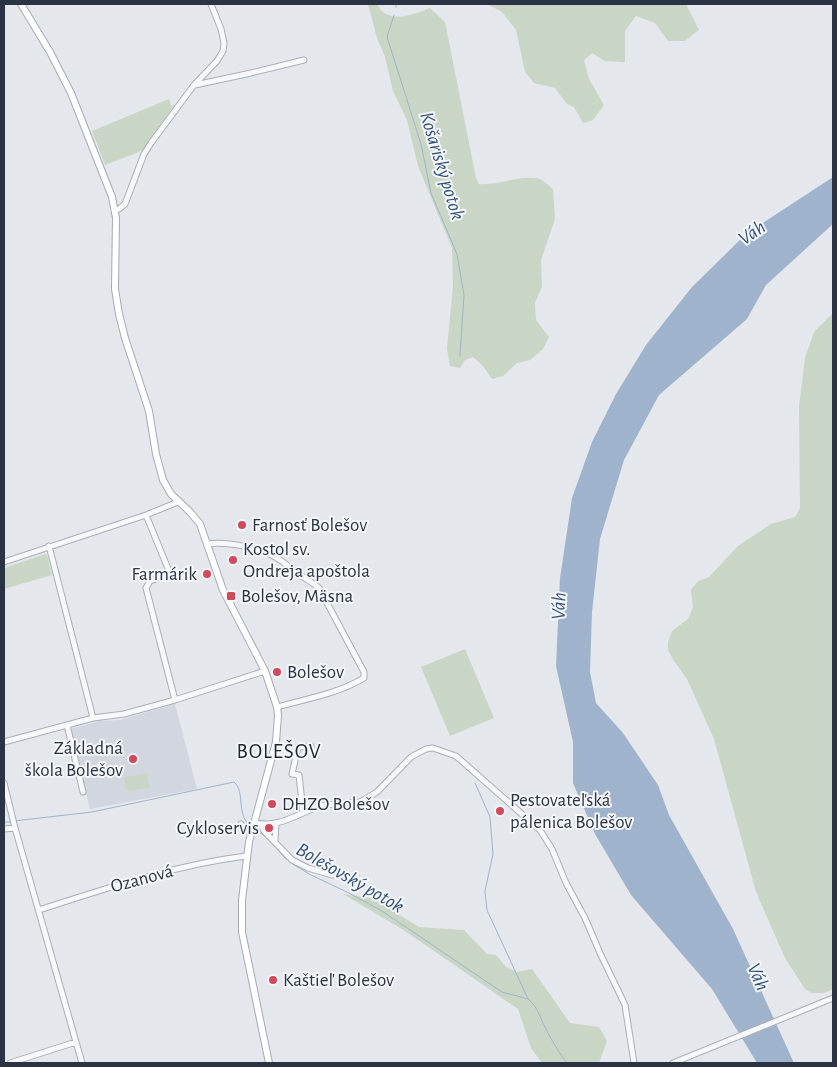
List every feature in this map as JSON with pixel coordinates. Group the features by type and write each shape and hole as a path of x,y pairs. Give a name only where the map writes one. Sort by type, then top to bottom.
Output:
{"main road":[{"path":"21,4 50,52 71,93 108,185 115,211 115,289 121,326 145,398 163,480 178,502 196,518 208,544 223,590 265,671 278,715 276,742 246,856 242,900 242,932 269,1063"}],"street":[{"path":"115,211 125,204 144,154 151,143 194,85 218,61 223,51 224,44 211,4"},
{"path":"194,85 304,60"},
{"path":"4,562 178,502"},
{"path":"146,514 169,571 167,575 150,580 146,588 175,700"},
{"path":"208,544 234,544 264,553 277,558 309,579 319,588 364,672 364,678 335,692 276,707"},
{"path":"49,546 94,718"},
{"path":"4,742 94,718 124,714 265,671"},
{"path":"67,725 83,792"},
{"path":"303,812 299,775 292,774 298,747 311,746"},
{"path":"241,824 246,830 285,821 303,812 326,805 360,802 370,797 412,757 426,749 433,748 450,752 476,772 540,830 549,842 566,883 585,918 626,1005 634,1063"},
{"path":"4,783 82,1063"},
{"path":"4,829 14,823"},
{"path":"276,823 276,841"},
{"path":"254,827 264,831 276,841 292,860 308,868 332,874"},
{"name":"Ozanová","path":"39,910 125,882 197,864 246,856"},
{"path":"673,1063 833,998"},
{"path":"10,1063 76,1042"}],"shaded area":[{"name":"Základná škola Bolešov","path":"175,704 197,789 90,809 71,729 99,721 120,720"}],"green space":[{"path":"368,4 377,4 381,10 394,16 408,15 430,8 445,22 476,178 479,184 532,178 540,179 553,189 555,219 541,260 542,287 535,303 536,320 549,337 543,349 530,360 517,363 503,376 492,379 483,366 473,357 465,360 460,368 450,366 447,349 453,286 452,248 418,166 407,120 393,91 385,57 377,38"},
{"path":"487,4 686,4 699,30 685,41 668,41 655,23 636,16 625,31 625,62 605,61 592,53 584,60 589,79 604,105 593,120 583,123 574,107 567,104 555,88 534,83 525,72 516,30 502,12"},
{"path":"169,99 171,106 175,104 144,148 139,152 105,165 92,131"},
{"path":"833,313 833,989 824,993 812,993 805,989 785,958 756,892 714,739 687,679 668,650 668,642 672,631 688,619 693,607 691,590 698,581 709,577 738,546 771,524 795,517 800,508 799,406 805,358 814,332"},
{"path":"45,554 47,555 52,575 4,589 4,568"},
{"path":"465,649 494,718 450,736 421,667"},
{"path":"147,774 149,788 126,791 124,777"},
{"path":"343,894 372,898 419,927 464,930 487,954 496,955 506,967 517,972 532,969 570,1023 599,1027 607,1041 599,1063 542,1063 531,1048 518,1009 405,931"}],"water":[{"name":"Váh","path":"833,177 833,224 766,285 747,319 659,395 624,460 600,539 592,612 590,672 596,703 623,733 658,785 669,815 733,929 794,1063 757,1063 712,989 631,895 595,834 573,783 573,742 556,666 560,578 572,498 592,442 616,394 646,345 692,287 746,234"}],"waterway":[{"name":"Košariský potok","path":"394,15 387,37 421,144 431,193 457,254 464,295 460,356"},
{"name":"Bolešovský potok","path":"14,821 92,812 234,782 238,786 243,816 251,827"},
{"path":"475,783 490,817 493,854 485,891 487,910 528,999 537,1009 553,1042 567,1063"},
{"name":"Bolešovský potok","path":"4,822 10,822"},
{"name":"Bolešovský potok","path":"254,829 268,838"},
{"name":"Bolešovský potok","path":"272,843 290,861"},
{"name":"Bolešovský potok","path":"293,864 382,911 502,992 528,999"}],"place":[{"name":"Farnosť Bolešov","path":"242,525"},
{"name":"Kostol sv. Ondreja apoštola","path":"233,560"},
{"name":"Farmárik","path":"207,574"},
{"name":"Bolešov, Mäsna","path":"231,596"},
{"name":"Bolešov","path":"277,672"},
{"name":"Základná škola Bolešov","path":"133,759"},
{"name":"DHZO Bolešov","path":"272,804"},
{"name":"Pestovateľská pálenica Bolešov","path":"500,811"},
{"name":"Cykloservis","path":"269,828"},
{"name":"Kaštieľ Bolešov","path":"273,980"}],"district":[{"name":"BOLEŠOV","path":"279,751"}]}
